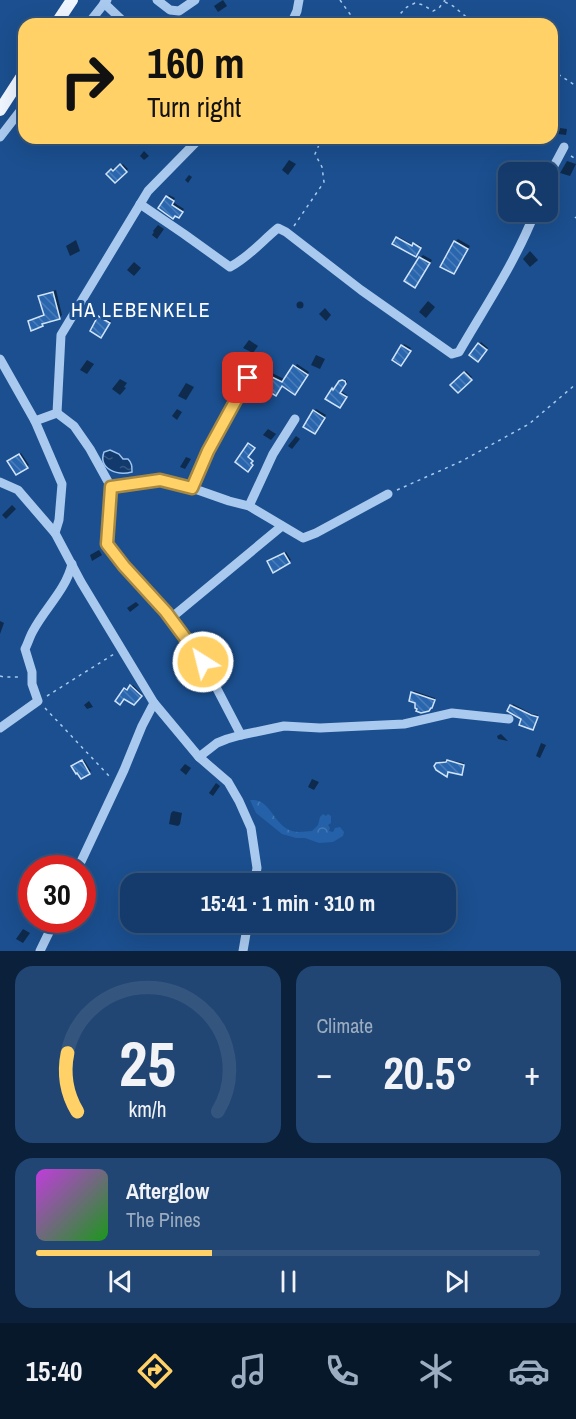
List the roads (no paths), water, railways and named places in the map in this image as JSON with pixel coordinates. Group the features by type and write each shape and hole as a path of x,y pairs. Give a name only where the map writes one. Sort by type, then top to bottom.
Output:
{"main road":[{"path":"60,18 72,0"},
{"path":"0,110 18,82"}],"street":[{"path":"157,0 170,10 179,11 195,0"},
{"path":"294,18 299,0"},
{"path":"93,18 105,2 120,18"},
{"path":"0,137 18,114"},
{"path":"57,413 61,335 148,191 194,144"},
{"path":"556,162 564,147"},
{"path":"140,204 230,267 242,261 278,228 452,354 459,352 501,281 531,222"},
{"path":"0,359 35,421 62,484 56,533"},
{"path":"192,488 208,451 248,378"},
{"path":"35,421 57,413"},
{"path":"57,413 74,426 111,487 107,544 171,618 203,662 241,735"},
{"path":"249,506 273,454 295,419"},
{"path":"111,487 160,480 192,488 249,506 303,538 316,534 388,494"},
{"path":"0,482 18,490 56,533 81,582 154,703 199,757 228,782 251,828 256,873"},
{"path":"171,618 282,526"},
{"path":"0,728 38,701 25,649 32,631 69,576 72,564"},
{"path":"84,855 154,703"},
{"path":"199,757 216,743 284,726 320,728 404,724 452,713 509,719"},
{"path":"40,951 48,933"},
{"path":"243,951 246,933"}],"water":[{"path":"110,450 119,454 123,459 128,459 132,465 132,472 120,473 106,467 104,452"}],"district":[{"name":"HA LEBENKELE","path":"141,309"}]}
